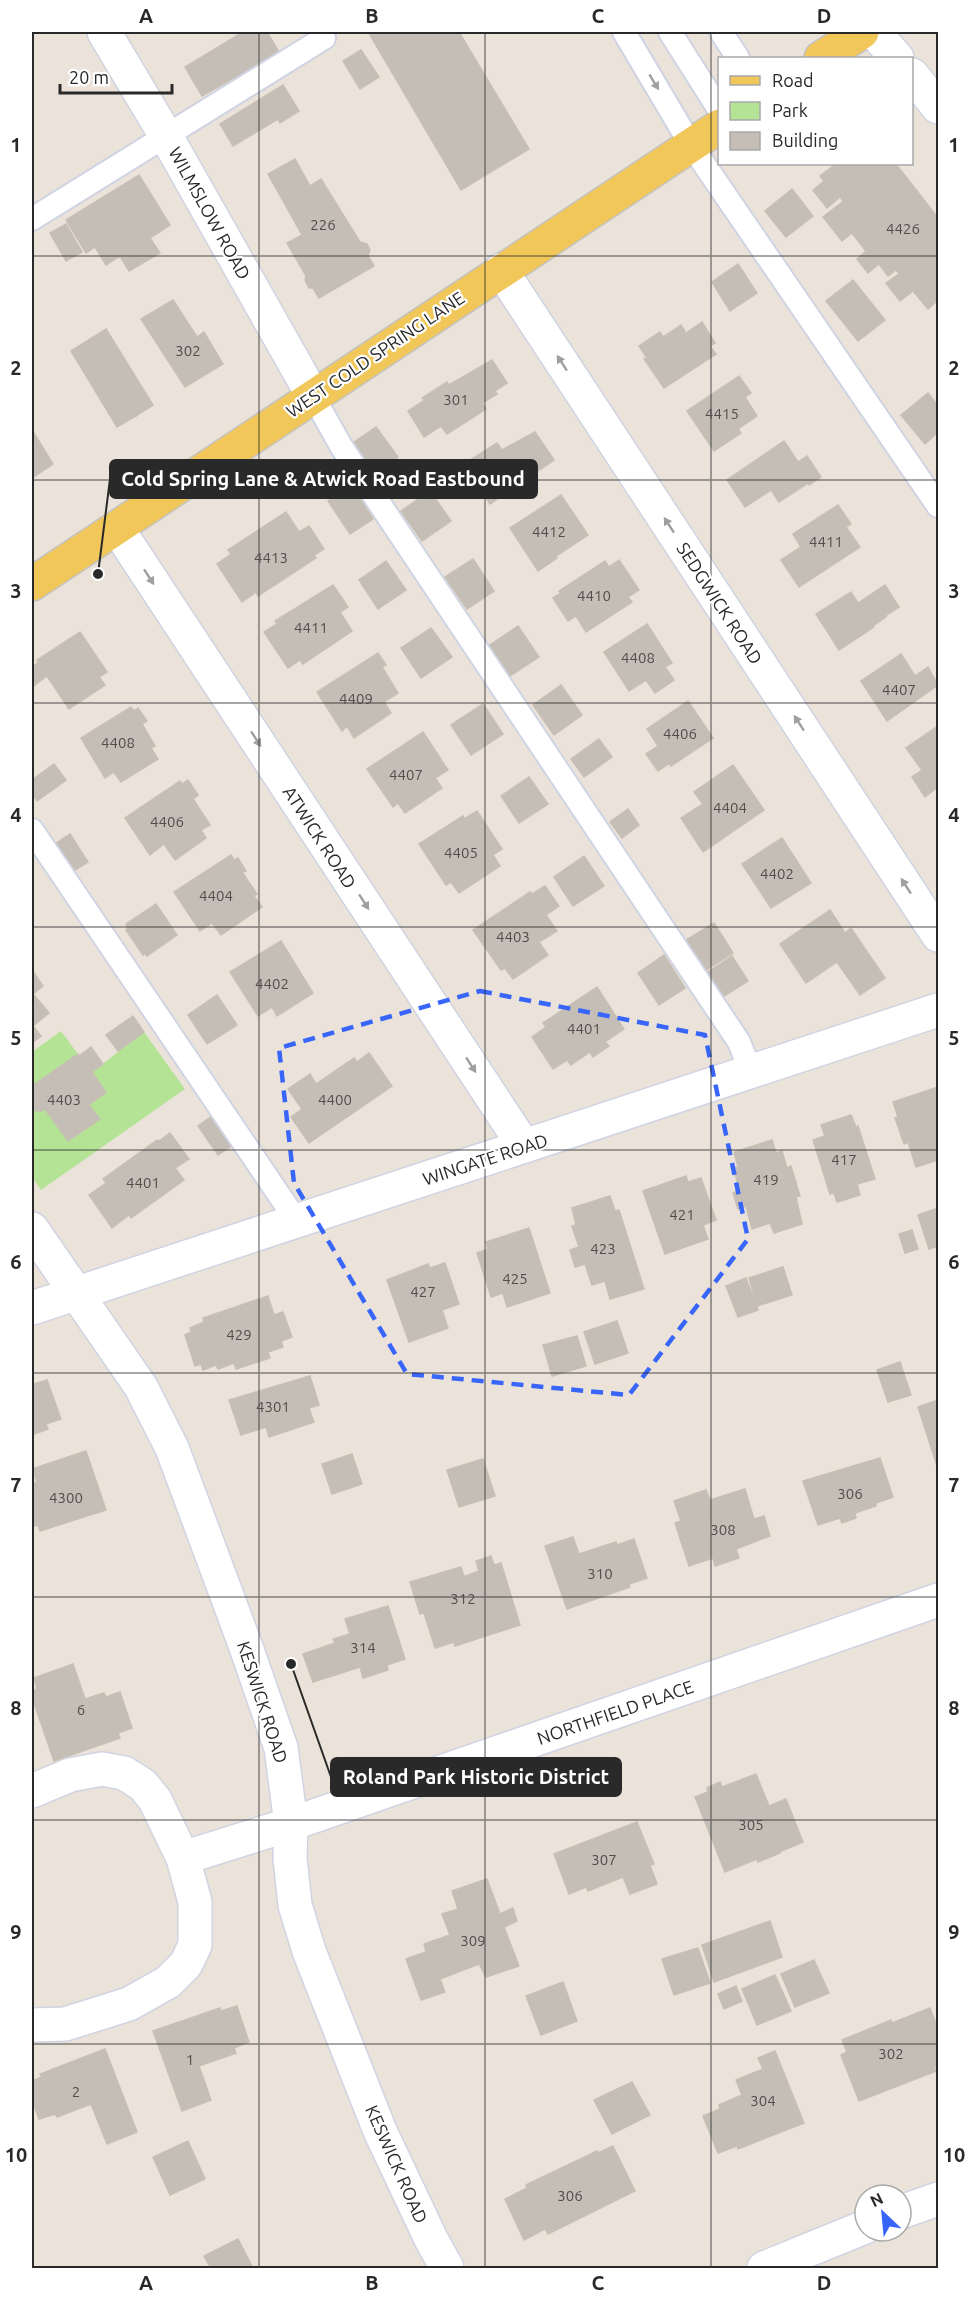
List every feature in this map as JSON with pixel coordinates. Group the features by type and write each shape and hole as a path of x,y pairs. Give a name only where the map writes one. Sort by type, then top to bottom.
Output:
{"main road":[{"path":"823,57 862,32"},
{"name":"WEST COLD SPRING LANE","path":"32,584 718,127"}],"street":[{"name":"WILMSLOW ROAD","path":"104,32 166,136 313,396"},
{"path":"874,32 896,57"},
{"path":"913,76 939,107"},
{"name":"SEDGWICK ROAD","path":"501,270 939,935"},
{"name":"ATWICK ROAD","path":"117,528 524,1146"},
{"name":"WINGATE ROAD","path":"32,1308 939,1010"},
{"name":"KESWICK ROAD","path":"32,1229 141,1387 172,1448 276,1732 283,1758 291,1824 290,1858 295,1905 309,1951 380,2131 431,2240 447,2268"},
{"name":"NORTHFIELD PLACE","path":"183,1858 291,1824 939,1600"},
{"path":"32,1791 70,1774 102,1769 124,1773 143,1785 155,1800 183,1858 195,1902 195,1945 186,1964 168,1982 129,2004 65,2024 32,2025"},
{"path":"913,2208 939,2199"},
{"path":"764,2268 853,2232"}],"lane":[{"path":"624,32 691,145 939,506"},
{"path":"670,32 718,108"},
{"path":"721,32 737,57"},
{"path":"32,219 324,38"},
{"path":"313,396 341,446 739,1042 751,1072"},
{"path":"32,830 296,1220"}],"highlighted area":[{"path":"480,991 705,1035 748,1239 629,1395 407,1374 294,1183 279,1048"}],"green space":[{"path":"61,1031 78,1054 32,1086 32,1052"},
{"path":"144,1032 185,1089 41,1190 32,1177 32,1099 36,1111 45,1109 68,1141 99,1119 89,1105 106,1092 92,1072"}],"building":[{"path":"243,32 267,32 279,52 202,96 185,67"},
{"path":"376,32 459,32 529,149 461,190 370,35"},
{"path":"361,50 379,77 360,89 343,61"},
{"path":"283,85 299,111 280,123 278,119 233,146 220,124"},
{"path":"295,159 310,186 321,179 360,242 367,244 370,250 368,256 374,266 319,298 313,288 309,288 305,280 306,276 287,243 302,235 268,174"},
{"path":"835,165 891,165 843,201 840,197 827,208 813,190 824,181 820,176"},
{"path":"891,165 897,165 917,191 855,237 852,233 842,241 823,217"},
{"path":"139,175 170,225 150,238 160,253 129,271 120,256 106,265 95,247 86,253 66,220"},
{"path":"792,189 813,216 786,237 765,211"},
{"path":"917,191 938,218 938,237 888,276 879,264 868,273 857,259 866,251 855,237"},
{"path":"66,224 82,252 66,261 50,233"},
{"path":"938,237 938,300 928,309 913,291 900,301 886,283 899,274 896,270"},
{"path":"738,264 757,293 730,311 712,282"},
{"path":"853,280 885,320 858,341 826,301"},
{"path":"173,300 197,337 204,332 223,364 185,387 141,319"},
{"path":"702,322 715,343 710,346 716,354 664,388 644,359 647,358 639,346 660,332 663,337 681,325 686,333"},
{"path":"106,329 153,405 136,416 90,339"},
{"path":"90,339 136,416 117,427 71,351"},
{"path":"492,360 507,383 495,391 497,394 482,403 486,409 447,434 441,426 424,437 408,411 425,400 422,398 447,382 449,385"},
{"path":"739,376 751,393 745,397 757,416 738,429 741,433 714,451 687,411"},
{"path":"928,393 938,406 938,432 925,444 901,415"},
{"path":"376,427 398,457 372,476 350,445"},
{"path":"32,430 53,464 32,478"},
{"path":"535,432 554,460 490,504 464,464 497,443 502,450"},
{"path":"784,441 798,462 807,456 821,477 779,502 771,490 745,507 727,480"},
{"path":"352,486 373,519 350,534 328,501"},
{"path":"430,491 451,521 422,541 401,511"},
{"path":"561,495 588,535 538,571 510,528"},
{"path":"838,505 851,524 846,527 860,547 799,587 781,560 801,547 793,534"},
{"path":"286,512 299,532 309,526 324,549 314,555 316,558 258,596 256,592 242,602 217,564 231,554 228,550"},
{"path":"473,559 494,591 467,609 445,577"},
{"path":"619,560 639,590 628,597 632,602 586,632 576,616 568,621 553,598 561,593 559,591 605,561 609,567"},
{"path":"386,561 406,590 378,609 359,580"},
{"path":"333,585 348,607 340,612 352,631 303,664 300,660 288,668 264,632 277,624 275,621"},
{"path":"885,585 899,607 839,650 816,614 851,592 858,603"},
{"path":"647,624 672,663 665,667 674,680 655,693 646,680 629,691 604,652"},
{"path":"518,626 539,657 510,676 490,645"},
{"path":"431,628 452,657 421,678 401,648"},
{"path":"80,632 107,672 99,677 105,685 69,709 47,676 32,687 32,667 38,663 37,660"},
{"path":"378,653 386,665 382,667 398,693 384,702 391,713 354,738 347,726 342,731 317,692"},
{"path":"901,654 915,676 928,667 938,685 887,721 861,681"},
{"path":"561,685 582,715 554,735 533,705"},
{"path":"688,701 713,738 671,766 670,763 658,771 646,754 658,746 647,729"},
{"path":"483,704 503,734 471,755 451,725"},
{"path":"131,707 134,711 138,708 147,721 142,724 155,746 151,748 158,759 121,782 114,772 105,778 81,738"},
{"path":"938,726 938,787 925,797 912,777 922,770 906,748"},
{"path":"423,732 448,770 435,778 442,788 405,813 398,803 393,807 367,769"},
{"path":"599,739 612,757 584,777 571,759"},
{"path":"54,764 66,780 37,801 32,793 32,780"},
{"path":"733,765 764,810 703,852 681,818 703,804 694,792"},
{"path":"529,777 548,804 519,823 501,796"},
{"path":"188,780 198,795 193,799 210,825 201,830 206,838 175,860 164,844 150,855 125,818 180,781 182,784"},
{"path":"628,809 639,825 622,838 610,822"},
{"path":"477,811 502,849 493,855 500,866 459,893 451,882 446,885 419,844 463,816 464,819"},
{"path":"70,834 88,862 72,872 55,844"},
{"path":"782,838 811,883 771,908 742,864"},
{"path":"231,855 234,860 238,858 246,871 242,872 257,894 254,896 262,907 221,935 212,923 200,931 174,892"},
{"path":"584,856 604,886 573,906 554,877"},
{"path":"545,886 559,906 546,915 557,931 539,942 548,955 513,979 505,968 501,970 473,930 530,892 532,894"},
{"path":"156,904 177,935 147,956 145,953 143,955 126,930 128,928 126,924"},
{"path":"830,910 845,933 851,928 885,978 860,995 837,962 806,983 780,944"},
{"path":"714,923 733,953 700,974 681,943"},
{"path":"281,941 313,993 277,1016 272,1007 258,1016 230,972"},
{"path":"664,955 685,988 659,1005 638,973"},
{"path":"732,956 748,981 718,1000 702,976"},
{"path":"32,970 43,986 33,994 49,1013 33,1026 41,1036 32,1043"},
{"path":"597,987 624,1029 605,1042 609,1046 593,1057 590,1052 571,1065 567,1060 553,1069 532,1037 546,1027 543,1023"},
{"path":"217,995 237,1025 207,1044 188,1015"},
{"path":"133,1016 144,1032 118,1051 106,1035"},
{"path":"91,1047 103,1064 92,1072 106,1092 89,1105 100,1119 68,1141 45,1109 36,1111 32,1105 34,1092 32,1086"},
{"path":"369,1053 392,1086 309,1143 291,1117 302,1109 288,1089 310,1074 316,1084 354,1058 357,1062"},
{"path":"938,1087 938,1160 916,1167 908,1142 904,1144 895,1118 898,1117 893,1102"},
{"path":"215,1114 236,1143 218,1155 198,1126"},
{"path":"851,1115 856,1127 858,1126 875,1179 857,1184 860,1195 837,1202 834,1193 830,1194 813,1140 825,1136 821,1125"},
{"path":"170,1133 189,1159 175,1168 184,1180 131,1218 129,1215 112,1228 89,1195 106,1183 103,1179"},
{"path":"772,1140 776,1153 782,1151 787,1168 791,1166 800,1196 796,1197 802,1224 774,1233 770,1223 752,1229 746,1206 738,1209 733,1193 740,1190 733,1168 738,1167 734,1152"},
{"path":"686,1176 688,1182 701,1178 716,1220 703,1225 708,1239 665,1254 643,1191"},
{"path":"610,1196 615,1211 619,1210 644,1289 610,1299 605,1281 592,1285 585,1264 575,1267 570,1250 579,1247 572,1226 576,1225 572,1208"},
{"path":"938,1208 938,1246 929,1249 918,1215"},
{"path":"529,1228 550,1293 507,1307 503,1293 491,1297 477,1253 488,1249 486,1242"},
{"path":"912,1230 918,1249 905,1253 899,1234"},
{"path":"445,1263 459,1304 442,1310 448,1328 409,1342 387,1280 428,1264 430,1268"},
{"path":"783,1267 792,1295 757,1306 749,1278"},
{"path":"746,1278 758,1310 738,1317 726,1286"},
{"path":"268,1296 274,1315 283,1312 292,1337 281,1341 283,1347 268,1352 270,1358 236,1369 234,1363 218,1369 216,1365 203,1370 201,1364 195,1366 185,1335 191,1332 190,1328 204,1322 203,1318"},
{"path":"617,1321 628,1353 595,1364 584,1332"},
{"path":"577,1336 586,1366 552,1376 543,1345"},
{"path":"900,1362 911,1395 888,1402 877,1370"},
{"path":"310,1376 319,1405 309,1408 314,1422 269,1437 266,1427 241,1435 229,1400"},
{"path":"32,1380 34,1384 47,1380 61,1419 46,1424 48,1429 32,1435"},
{"path":"938,1400 938,1469 918,1407"},
{"path":"86,1451 106,1510 40,1531 38,1525 32,1527 32,1484 37,1482 32,1469"},
{"path":"352,1454 362,1484 332,1494 322,1464"},
{"path":"880,1458 893,1497 855,1513 856,1518 842,1523 840,1518 818,1525 803,1481"},
{"path":"483,1459 495,1496 459,1507 447,1470"},
{"path":"745,1489 754,1519 764,1516 770,1536 736,1549 739,1558 715,1566 713,1558 689,1566 675,1523 681,1521 674,1501 706,1490 710,1500"},
{"path":"573,1537 579,1554 616,1542 617,1545 634,1539 647,1578 629,1584 630,1587 567,1609 545,1546"},
{"path":"491,1556 494,1565 501,1563 520,1625 455,1646 454,1642 435,1648 424,1613 420,1614 410,1582 461,1567 466,1576 479,1571 476,1561"},
{"path":"388,1606 405,1659 387,1665 388,1670 363,1678 360,1667 313,1682 303,1654 335,1643 333,1639 350,1634 345,1619"},
{"path":"73,1664 85,1699 104,1693 106,1697 120,1692 132,1728 118,1733 120,1738 54,1761 32,1697 32,1691 37,1689 34,1678"},
{"path":"756,1774 769,1806 786,1799 803,1842 758,1862 757,1859 725,1872 695,1797 708,1792 707,1788 720,1782 722,1787"},
{"path":"637,1822 654,1864 650,1865 657,1884 630,1894 623,1877 588,1891 586,1887 569,1894 554,1854"},
{"path":"487,1879 500,1914 513,1908 517,1921 504,1927 519,1966 486,1977 479,1964 440,1979 445,1992 421,2000 406,1959 426,1952 424,1944 450,1935 442,1914 458,1909 452,1891"},
{"path":"770,1921 782,1957 714,1982 702,1945"},
{"path":"698,1948 710,1983 674,1995 662,1959"},
{"path":"814,1960 829,1993 795,2007 781,1974"},
{"path":"775,1975 791,2011 757,2025 742,1989"},
{"path":"563,1982 577,2021 541,2035 526,1996"},
{"path":"736,1986 742,2001 724,2009 718,1994"},
{"path":"237,2006 249,2042 234,2048 236,2053 199,2066 211,2100 182,2111 153,2031 220,2008 221,2011"},
{"path":"930,2008 938,2029 938,2066 934,2067 936,2071 859,2101 841,2055 847,2052 842,2040 891,2020 892,2023"},
{"path":"105,2049 137,2132 107,2144 91,2104 57,2117 55,2114 39,2119 32,2100 32,2081 42,2077 40,2074"},
{"path":"775,2051 804,2123 738,2149 737,2146 718,2153 703,2116 720,2109 719,2105 742,2095 736,2080 763,2069 758,2058"},
{"path":"632,2082 650,2115 612,2134 594,2100"},
{"path":"188,2141 205,2179 170,2195 153,2157"},
{"path":"613,2146 635,2191 548,2234 545,2229 524,2240 505,2199 527,2188 526,2185 597,2151 598,2153"},
{"path":"238,2239 253,2268 211,2268 204,2256"}],"place":[{"name":"Cold Spring Lane & Atwick Road Eastbound","path":"98,574"},
{"name":"Roland Park Historic District","path":"291,1664"}]}
